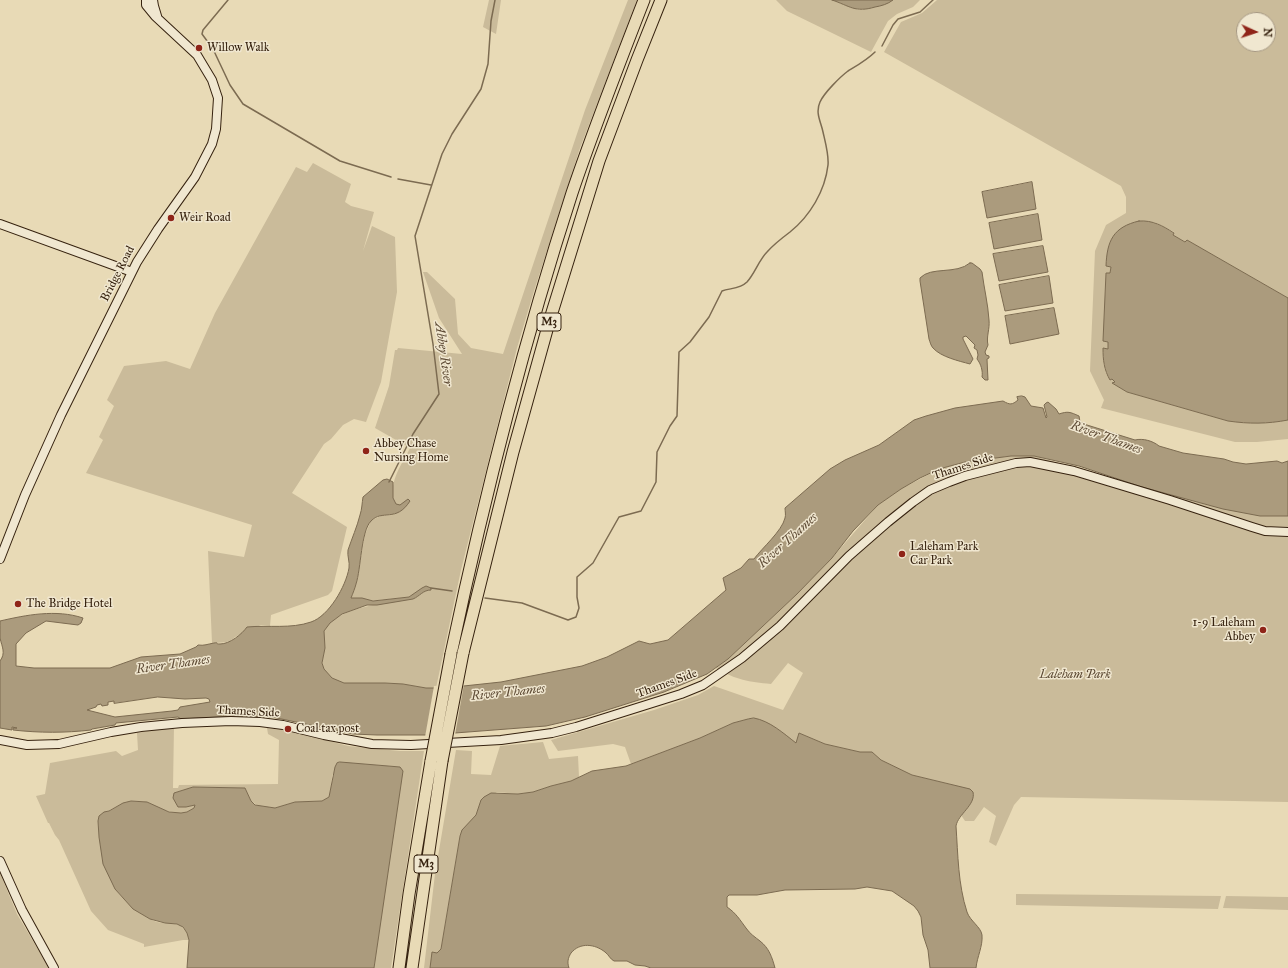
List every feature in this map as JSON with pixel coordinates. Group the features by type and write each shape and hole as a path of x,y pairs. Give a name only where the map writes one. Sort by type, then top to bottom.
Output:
{"highway":[{"name":"M3","path":"399,968 430,761 451,654 482,514 513,395 546,278 585,156 644,0"},
{"name":"M3","path":"412,968 442,761 463,653 513,452 550,319 600,161 661,0"}],"street":[{"name":"Bridge Road","path":"0,559 25,495 61,415 132,272 144,249 195,177 212,144 217,119 217,93 212,80 194,51 172,33 148,8 148,1"},
{"path":"0,224 132,272"},
{"name":"Thames Side","path":"0,740 27,745 52,744 141,728 182,723 231,721 260,722 280,725 372,744 410,745 501,740 552,733 576,727 681,694 703,685 742,658 780,626 849,556 913,502 930,490 949,482 965,476 1016,463 1030,462 1073,471 1265,531 1288,532"},
{"path":"0,861 22,910 54,968"}],"green space":[{"path":"489,0 501,0 496,34 483,27"},
{"path":"628,0 637,0 580,148 517,348 461,570 436,688 426,688 403,684 344,683 335,680 325,671 323,667 323,634 330,623 350,611 378,604 413,599 425,591 430,590 426,586 409,597 369,601 351,598 356,584 365,535 371,520 381,516 393,515 405,503 399,506 395,504 393,489 396,475 410,448 375,428 389,386 395,350 398,348 462,354 439,318 423,272 427,272 455,299 458,334 471,348 503,354 585,110"},
{"path":"776,0 832,0 859,10 863,10 893,0 920,0 913,7 897,14 888,21 871,52 787,11"},
{"path":"937,0 1288,0 1288,298 1187,240 1186,242 1173,235 1174,232 1154,222 1106,266 1111,267 1110,274 1106,273 1104,341 1108,342 1108,349 1103,348 1103,357 1106,373 1110,380 1112,379 1115,382 1112,383 1127,392 1228,421 1258,423 1288,420 1288,439 1257,442 1235,442 1101,408 1104,400 1090,371 1095,251 1106,225 1126,213 1126,197 1121,186 884,52 901,22 922,13"},
{"path":"313,163 351,184 345,202 351,206 374,212 363,251 372,226 395,237 397,292 381,382 366,422 354,419 343,425 331,439 324,444 292,493 347,527 332,591 328,595 271,615 270,626 261,625 235,637 230,641 212,643 208,551 244,557 252,525 86,473 103,440 99,437 114,406 107,400 124,366 166,361 190,369 215,313 296,167 307,172"},
{"name":"Laleham Park","path":"1023,455 1034,456 1181,497 1281,516 1288,516 1288,802 1021,797 1014,805 996,846 989,842 996,816 984,807 974,821 965,821 959,812 950,784 912,775 881,760 872,752 860,752 825,744 799,733 796,744 776,728 754,718 733,723 700,738 631,764 625,747 613,744 558,751 551,740 654,710 698,695 714,686 783,710 803,673 788,663 771,684 743,680 716,668 728,659 797,594 832,558 878,505 901,489 939,469 987,458"},
{"path":"174,726 173,788 178,788 179,785 278,784 279,740 268,734 267,728 297,732 348,746 400,751 424,751 391,968 374,968 400,767 339,763 332,776 331,794 327,799 322,801 295,802 275,808 258,806 251,801 245,788 193,787 174,793 186,807 196,805 187,812 170,812 148,802 133,801 120,805 99,816 99,837 109,873 116,890 123,899 150,919 161,923 180,925 187,933 189,940 144,947 144,944 108,930 91,911 59,840 48,823 36,796 45,794 50,763 116,751 122,756 138,750 137,733"},
{"path":"543,742 549,759 578,756 579,777 571,781 533,792 518,794 497,792 480,804 476,815 460,836 441,949 437,953 432,953 430,968 424,968 435,874 456,750 472,751 471,774 491,775 500,746"},
{"path":"0,873 17,914 49,968 0,968"},
{"path":"1016,894 1221,896 1218,909 1016,905"},
{"path":"1226,896 1288,897 1288,910 1223,908"}],"water":[{"path":"832,0 893,0 889,3 868,9 857,9"},
{"path":"1032,182 1036,209 987,218 982,192"},
{"path":"1038,214 1042,240 994,249 989,223"},
{"path":"1139,221 1149,221 1162,226 1185,242 1187,240 1288,298 1288,420 1258,423 1228,421 1127,392 1112,383 1115,382 1112,379 1110,380 1106,372 1103,352 1103,348 1108,349 1108,342 1103,341 1106,273 1110,273 1111,267 1106,266 1108,249 1113,236 1117,231"},
{"path":"1043,246 1048,272 999,281 993,254"},
{"path":"970,263 982,272 987,302 989,323 987,339 988,345 985,352 986,355 989,356 987,359 988,380 985,380 982,377 980,363 977,359 977,350 974,348 975,345 966,336 963,337 963,339 973,359 970,364 945,356 932,347 929,339 920,281 920,278 930,272 958,269"},
{"path":"1049,276 1053,303 1005,311 999,285"},
{"path":"1054,308 1059,334 1010,344 1005,316"},
{"name":"River Thames","path":"1017,397 1025,397 1031,406 1043,408 1046,418 1044,405 1048,402 1059,414 1069,412 1079,416 1080,422 1087,425 1135,440 1148,440 1159,446 1183,453 1246,464 1277,461 1282,463 1288,461 1288,516 1260,516 1223,509 1142,487 1079,466 1034,456 1011,456 965,462 939,469 920,478 878,505 853,531 832,558 797,594 728,659 707,674 664,692 585,717 546,726 429,735 353,734 272,717 237,716 181,719 178,717 116,723 115,725 91,730 72,732 33,732 13,730 13,728 17,728 12,727 12,730 0,728 0,661 3,653 0,638 0,621 31,615 52,613 73,615 83,618 81,623 78,625 46,621 26,633 16,644 16,666 34,668 110,668 141,657 180,654 198,645 216,643 224,644 242,633 247,627 287,626 311,622 324,614 336,600 344,583 349,568 348,550 359,519 363,497 383,480 387,479 393,482 393,498 396,504 400,505 408,499 410,501 400,512 380,516 371,521 365,533 358,577 351,598 362,598 373,601 409,597 426,586 431,588 431,590 424,592 413,599 377,605 367,605 342,614 330,623 324,631 325,648 322,663 324,669 332,678 344,683 403,684 426,688 445,688 501,682 582,666 607,657 639,641 650,644 668,640 726,590 723,578 741,568 749,559 754,559 780,528 785,517 785,508 830,469 845,460 879,445 914,420 955,408 1003,401 1012,404 1018,400","holes":["158,697 185,699 206,698 209,699 210,702 180,707 178,710 172,711 115,717 87,710 101,704 102,706 108,705 108,702 114,701 114,703"]},
{"path":"754,718 771,725 796,743 799,733 825,744 860,752 872,752 881,760 912,775 970,789 973,792 972,801 960,817 956,826 959,869 964,901 968,915 980,929 982,935 982,943 976,968 930,968 928,950 923,935 921,917 918,911 914,906 892,891 867,887 855,889 785,890 757,895 729,895 727,897 727,907 735,914 749,932 766,947 775,968 651,968 635,965 627,961 614,961 601,949 588,945 579,947 571,953 568,960 569,968 430,968 432,952 437,953 441,949 460,836 462,830 476,815 481,800 484,797 491,793 518,794 533,792 571,781 592,771 626,766 700,738 733,723"},
{"path":"337,763 400,767 403,771 374,968 187,968 189,940 183,927 177,924 165,923 150,919 133,909 115,889 103,864 99,837 99,816 104,812 131,801 147,802 169,812 187,812 194,808 195,805 178,807 173,798 174,793 193,787 245,788 251,801 255,805 275,808 295,802 322,801 329,797 335,767"}],"pier":[{"path":"464,684 455,735 425,737 434,686"}],"waterway":[{"path":"228,0 203,30 202,34 213,49 230,85 243,104 340,161 391,177"},
{"name":"Abbey River","path":"389,482 413,434 439,394 433,344 415,236 442,154 452,134 481,89 488,64 491,21 495,0"},
{"path":"882,46 893,25 898,19 920,12 933,0"},
{"path":"485,598 522,603 568,620 576,617 579,608 577,597 577,577 593,563 619,517 641,511 656,482 657,452 670,426 677,416 679,352 690,342 709,317 722,291 738,287 747,282 767,252 797,226 810,211 824,184 828,165 827,148 818,114 820,102 841,77 875,52"},
{"path":"398,179 431,185"},
{"path":"431,588 452,591"}],"place":[{"name":"Willow Walk","path":"199,48"},
{"name":"Weir Road","path":"171,218"},
{"name":"Abbey Chase Nursing Home","path":"366,451"},
{"name":"Laleham Park Car Park","path":"902,554"},
{"name":"The Bridge Hotel","path":"18,604"},
{"name":"1-9 Laleham Abbey","path":"1263,630"},
{"name":"Coal tax post","path":"288,729"}]}
